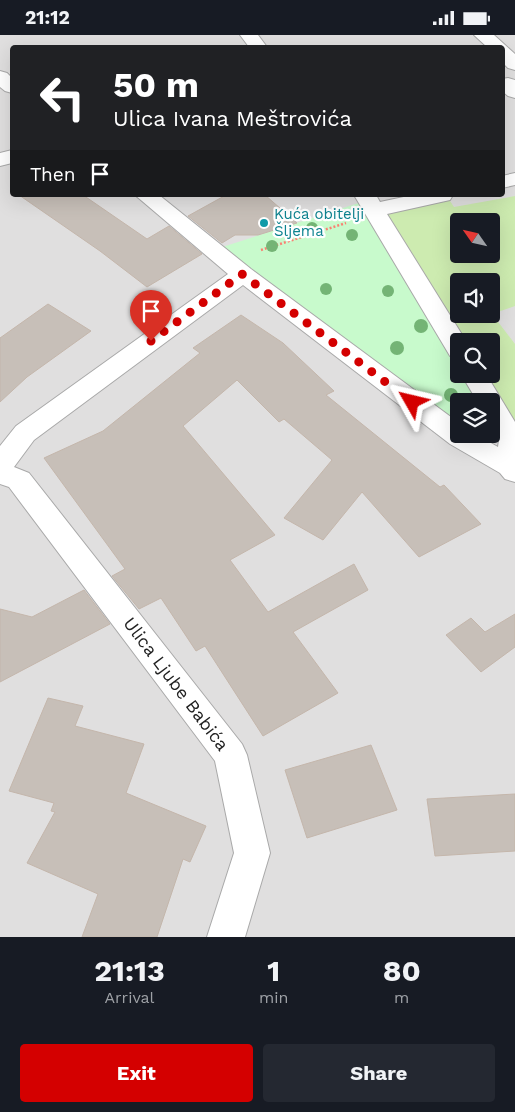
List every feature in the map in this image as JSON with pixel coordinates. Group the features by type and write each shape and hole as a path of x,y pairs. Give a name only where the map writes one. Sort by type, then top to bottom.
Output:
{"street":[{"path":"483,35 495,45"},
{"path":"505,55 515,64"},
{"path":"0,77 10,85"},
{"path":"505,84 508,84 515,92"},
{"path":"148,197 235,267 459,437 513,467"},
{"path":"429,197 373,206 450,334"},
{"path":"0,466 25,433 235,267"},
{"path":"500,420 512,440 513,467"},
{"name":"Ulica Ljube Babića","path":"0,473 19,480 230,755 252,853 226,937"}],"path":[{"path":"235,267 373,206"}],"shaded area":[{"path":"0,35 515,35 515,937 0,937"}],"green space":[{"path":"515,196 515,306 500,311 500,273 450,273 450,323 499,323 515,344 515,439 500,416 500,393 485,393 479,383 500,383 500,333 454,333 376,210 437,197 447,197 454,207"},
{"path":"368,200 450,335 450,383 479,383 485,393 450,393 450,430 213,250"}],"building":[{"path":"22,197 86,197 147,239 169,226 202,254 147,287 100,251"},
{"name":"Kuća obitelji Šljema","path":"222,197 267,197 297,223 258,235 235,235 222,243 188,216"},
{"path":"48,304 91,331 27,377 0,402 0,338"},
{"path":"241,315 283,343 334,391 326,395 440,487 444,485 481,524 419,557 362,492 323,540 284,518 332,460 284,419 279,422 237,380 183,426 275,535 230,560 268,612 354,564 368,590 293,632 338,693 263,736 205,646 196,651 161,598 139,609 112,576 125,569 44,458 103,431 200,353 193,348"},
{"path":"84,590 110,624 0,682 0,609 32,617"},
{"path":"515,614 515,647 481,672 446,635 471,618 485,632"},
{"path":"48,698 83,706 75,726 144,744 126,793 206,826 190,862 183,859 157,937 82,937 98,894 27,863 55,812 51,811 54,803 9,791"},
{"path":"371,745 397,810 307,838 285,770"},
{"path":"515,794 515,851 435,856 427,799"}],"place":[{"name":"Kuća obitelji Šljema","path":"264,223"}],"route":[{"path":"151,341 242,274 412,402"}]}
